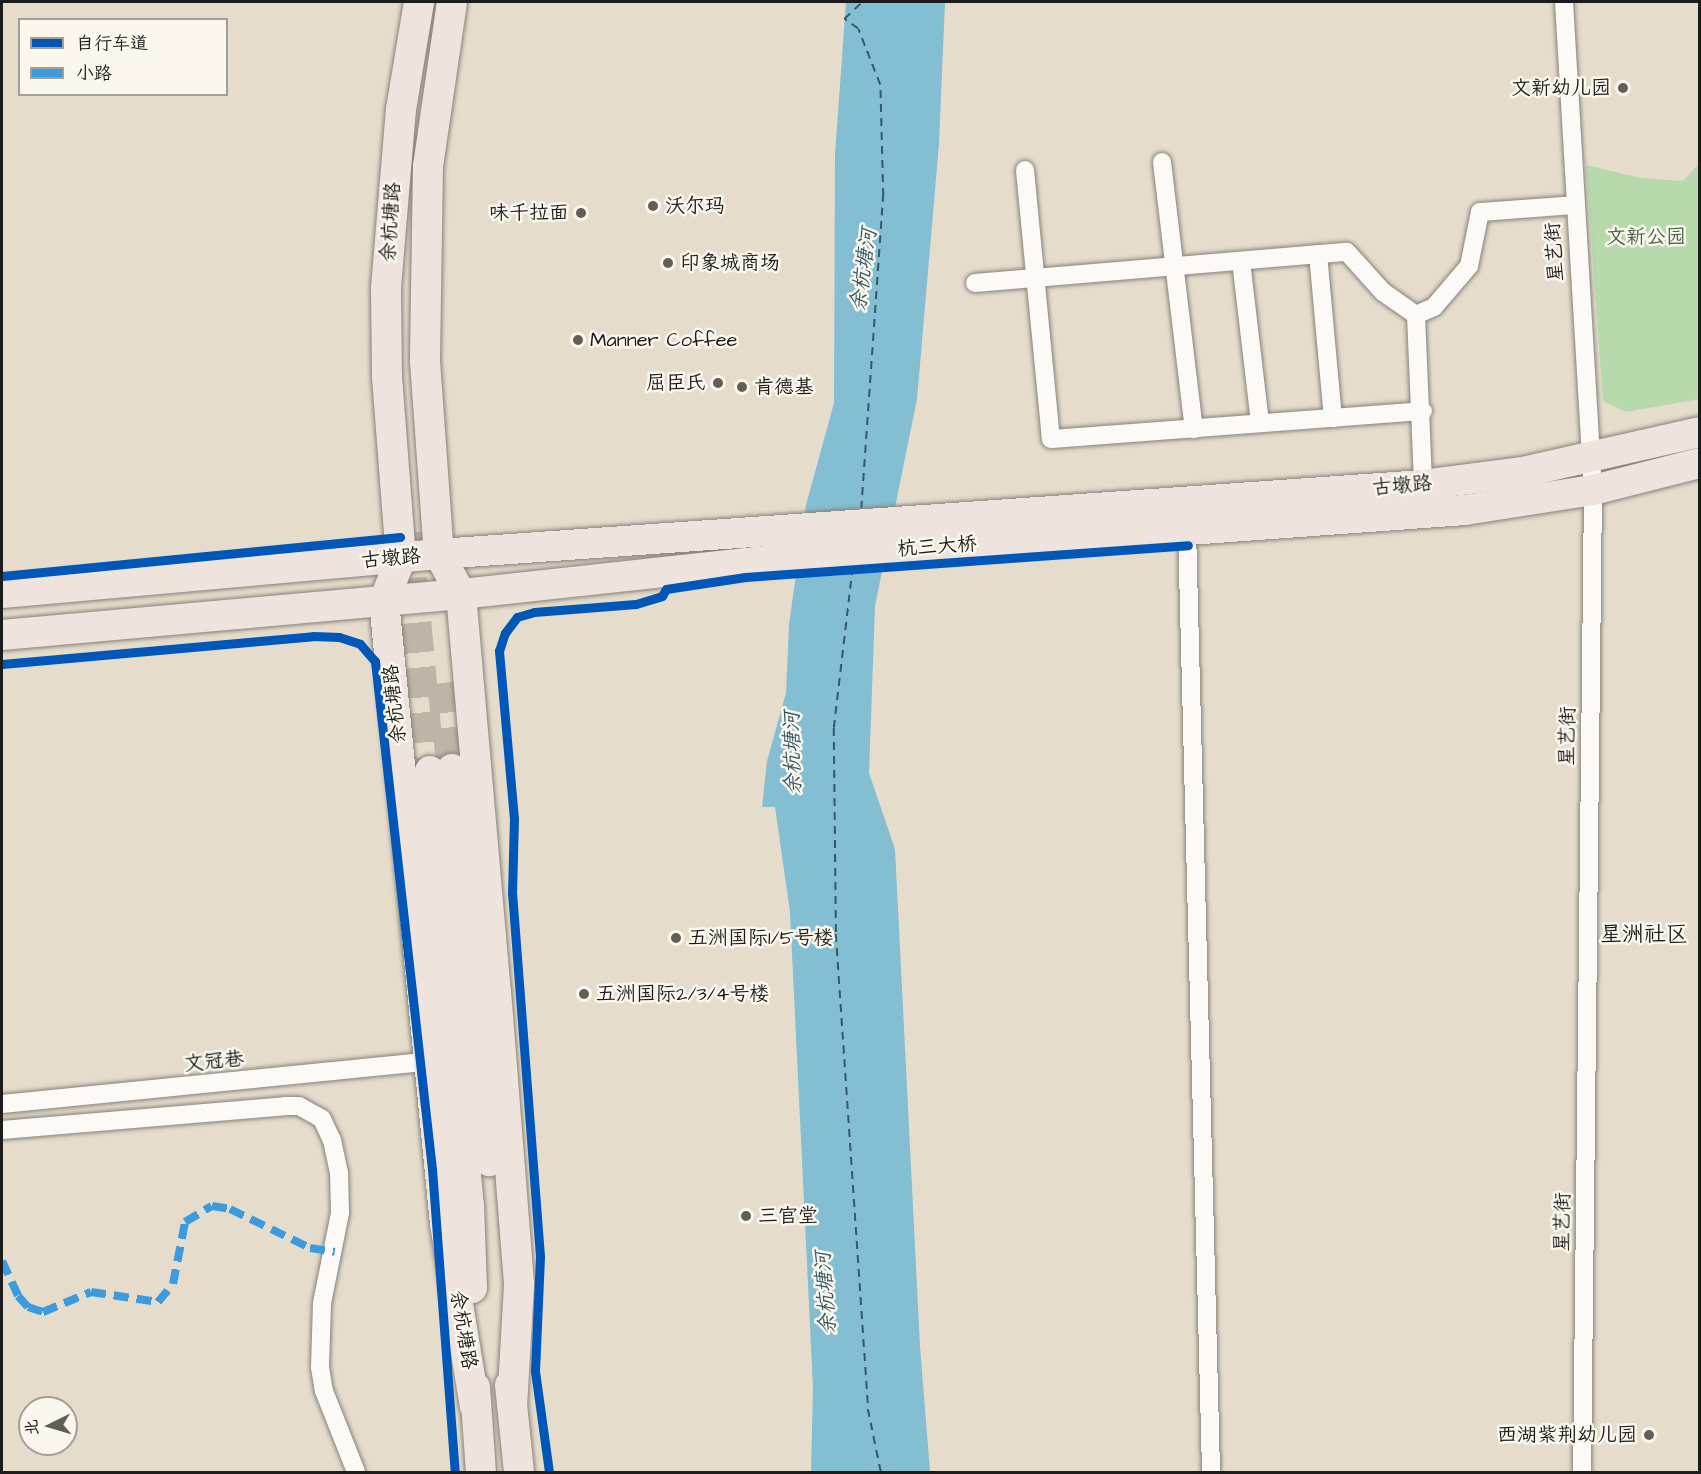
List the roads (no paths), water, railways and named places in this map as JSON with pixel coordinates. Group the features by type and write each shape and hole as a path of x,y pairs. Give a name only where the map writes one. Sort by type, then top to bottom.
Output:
{"main road":[{"name":"余杭塘路","path":"419,2 402,109 386,288 387,377 401,558 384,601 431,1062 445,1224 475,1407"},
{"name":"余杭塘路","path":"452,2 428,166 425,230 425,361 439,554 461,594 519,1285 512,1405"},
{"name":"古墩路","path":"1101,521 1522,472 1590,459 1700,432"},
{"name":"古墩路","path":"1101,521 1187,529 1465,510 1593,490 1700,463"},
{"name":"杭三大桥","path":"781,529 1101,521"},
{"name":"杭三大桥","path":"773,560 1101,521"},
{"name":"古墩路","path":"2,593 439,554 781,529"},
{"name":"古墩路","path":"2,634 461,594 773,560"},
{"name":"余杭塘路","path":"481,1473 475,1407 469,1205 441,770 519,1473"}],"street":[{"name":"星艺街","path":"1564,2 1593,490 1582,1473"},
{"path":"1162,162 1194,429"},
{"path":"1025,170 1051,439 1423,411"},
{"path":"1416,315 1434,307 1469,266 1480,212 1575,205"},
{"path":"975,283 1347,252 1383,292 1416,315"},
{"path":"1318,254 1333,418"},
{"path":"1241,261 1260,423"},
{"path":"1416,315 1423,411 1424,484"},
{"path":"1187,529 1211,1473"},
{"name":"文冠巷","path":"2,1104 431,1062"},
{"path":"2,1130 285,1106 298,1106 322,1119 332,1140 339,1172 340,1213 322,1303 318,1337 320,1367 324,1391 356,1473"}],"water":[{"name":"余杭塘河","path":"846,2 945,2 939,144 917,399 875,606 869,773 895,849 920,1346 930,1472 811,1472 813,1388 790,912 775,807 762,807 767,761 786,693 789,624 806,505 834,403 835,154"}],"tunnel":[{"path":"408,533 430,771"},
{"path":"442,683 452,769"}],"place":[{"name":"文新幼儿园","path":"1623,88"},
{"name":"沃尔玛","path":"653,206"},
{"name":"味千拉面","path":"581,213"},
{"name":"印象城商场","path":"668,263"},
{"name":"Manner Coffee","path":"578,340"},
{"name":"屈臣氏","path":"718,383"},
{"name":"肯德基","path":"742,387"},
{"name":"五洲国际1/5号楼","path":"676,938"},
{"name":"五洲国际2/3/4号楼","path":"584,994"},
{"name":"三官堂","path":"746,1216"},
{"name":"西湖紫荆幼儿园","path":"1649,1435"}],"district":[{"name":"星洲社区","path":"1644,935"}],"park label":[{"name":"文新公园","path":"1646,237"}]}
